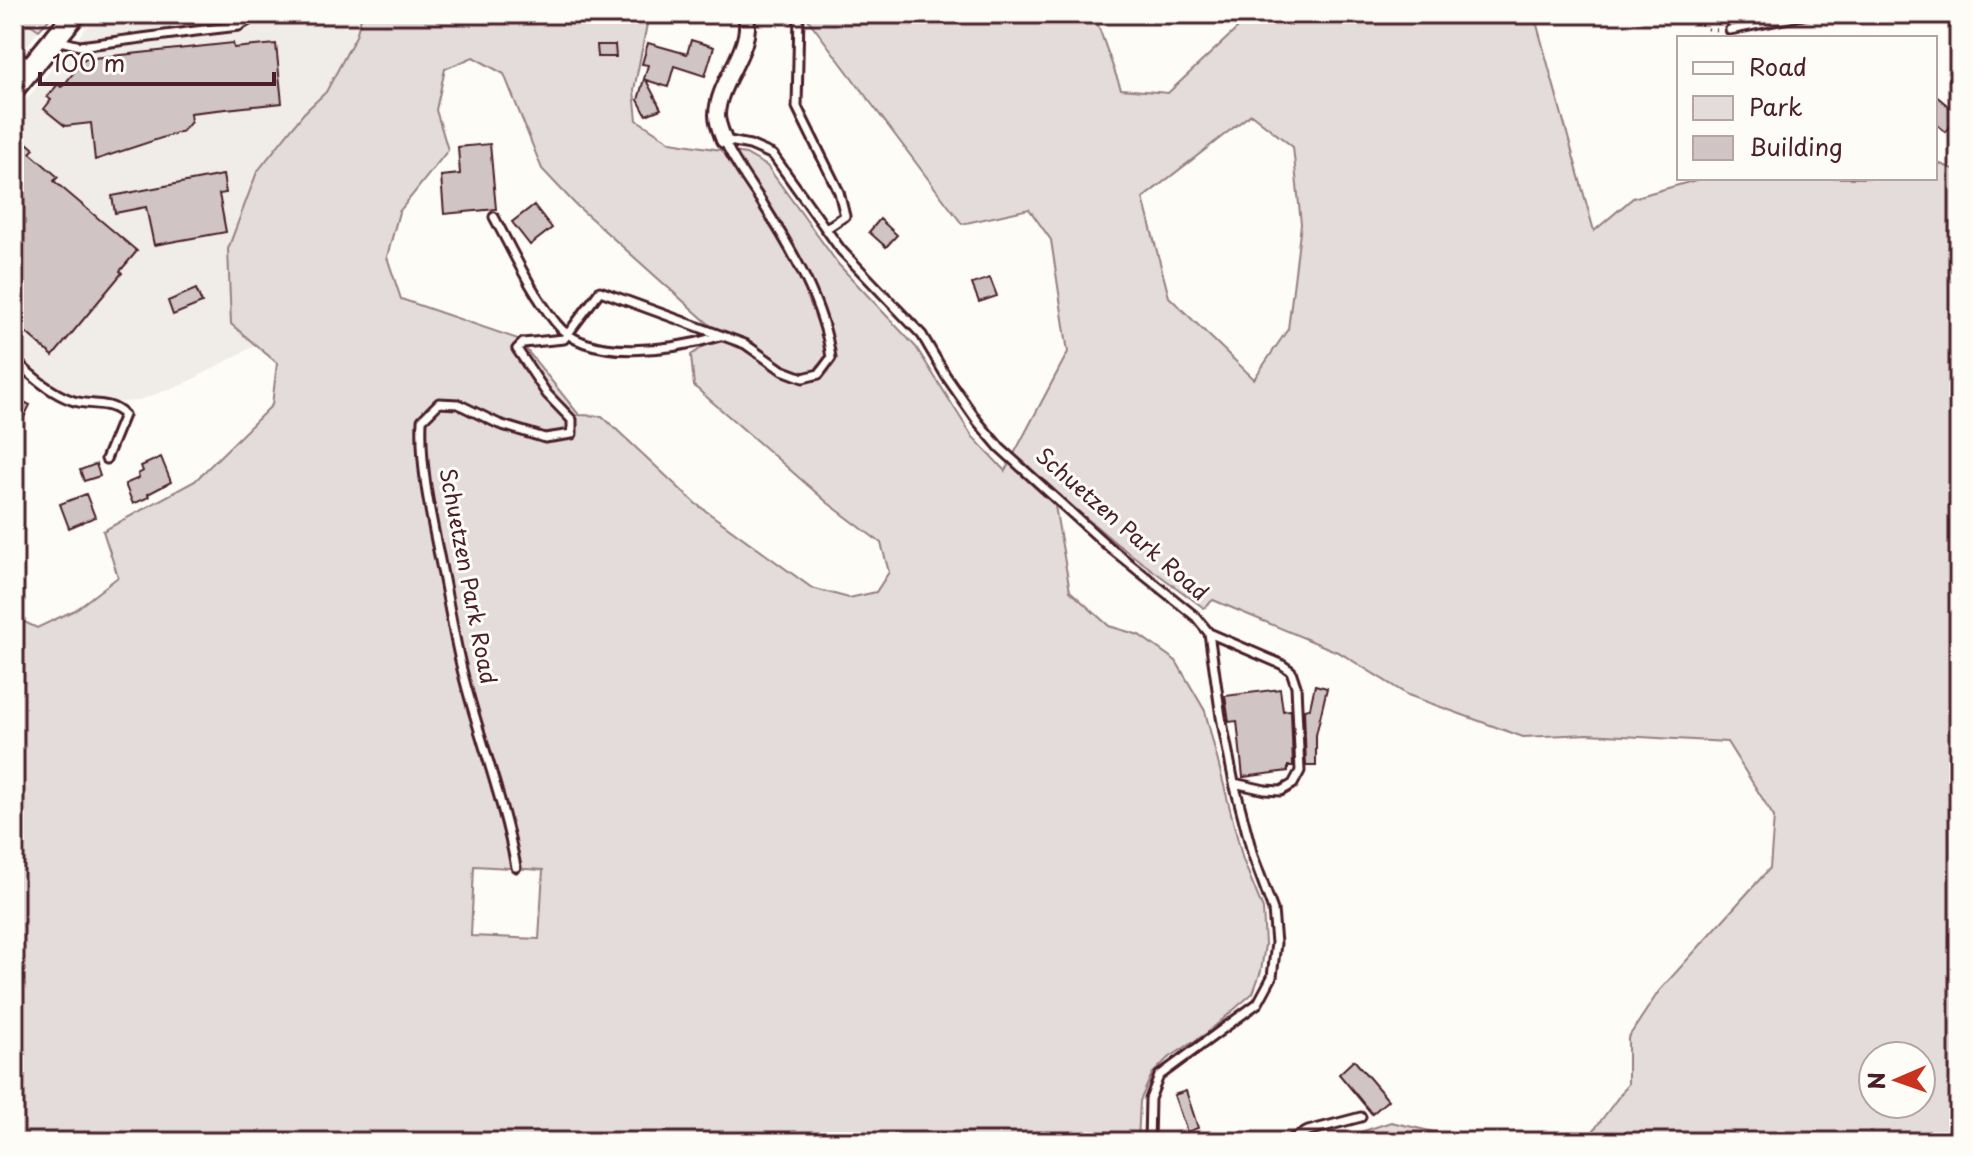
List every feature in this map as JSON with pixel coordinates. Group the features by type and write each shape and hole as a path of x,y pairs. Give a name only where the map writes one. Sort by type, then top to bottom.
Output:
{"main road":[{"path":"14,88 75,14"}],"street":[{"path":"724,140 717,117 721,94 742,48 746,14"}],"lane":[{"path":"54,40 80,46 184,33 239,26 259,14"},
{"path":"799,14 797,107 839,192 845,216 827,228"},
{"path":"1730,30 1809,14"},
{"path":"14,58 35,63"},
{"path":"494,217 557,325 569,335 600,291 745,344 782,370 803,378 819,374 831,358 828,332 763,205 735,164 724,140"},
{"name":"Schuetzen Park Road","path":"724,140 750,145 773,155 841,250 922,335 946,376 1000,448 1109,547 1196,617 1209,633 1234,783 1253,856 1273,910 1276,943 1272,977 1258,1003 1159,1076 1150,1099 1149,1142"},
{"name":"Schuetzen Park Road","path":"516,867 508,825 468,695 455,639 426,495 421,447 422,420 439,403 458,404 499,424 545,438 572,434 572,420 547,394 517,349 523,343 554,342 569,335 625,351 687,346 722,335"},
{"path":"14,359 36,380 72,401 113,405 124,415 106,459"},
{"path":"1209,633 1281,664 1291,671 1296,686 1300,771 1293,784 1281,791 1234,783"},
{"path":"1286,1142 1308,1131 1361,1117"}],"path":[{"path":"1688,14 1708,29 1730,30"}],"shaded area":[{"path":"98,14 362,14 356,36 326,92 304,113 257,172 228,249 231,324 256,345 184,384 136,401 92,404 49,389 14,359 14,114"},
{"path":"30,24 39,30 14,64 14,27"}],"green space":[{"path":"14,14 54,14 39,30 30,24 14,27"},
{"path":"362,14 649,14 634,90 637,120 671,142 746,154 767,166 839,265 916,347 972,436 1005,471 1068,352 1051,240 1029,209 962,224 807,14 1094,14 1121,89 1168,93 1253,14 1534,14 1594,231 1633,198 1696,180 1937,180 1937,163 1959,171 1959,1142 1573,1142 1591,1134 1628,1084 1628,1038 1659,991 1770,868 1774,817 1727,742 1588,734 1523,737 1408,695 1340,653 1213,600 1204,608 1117,544 1052,489 1070,591 1109,626 1139,635 1176,661 1205,711 1243,860 1263,909 1265,945 1261,971 1253,993 1207,1033 1167,1059 1152,1074 1140,1101 1138,1142 14,1142 14,612 18,619 37,628 75,610 118,577 103,531 195,481 272,405 277,363 231,324 228,249 257,172 304,113 326,92 356,36","holes":["473,57 504,74 542,169 576,205 721,335 691,355 694,386 828,503 881,543 889,572 876,592 849,598 812,588 695,503 602,416 579,415 518,339 401,299 387,257 399,212 448,150 436,110 445,69","1251,114 1293,147 1301,224 1288,329 1254,379 1169,297 1143,198","474,866 543,870 539,939 471,936"]},
{"path":"1391,1122 1464,1139 1467,1142 1330,1142"}],"building":[{"path":"691,40 714,47 705,76 674,66 668,87 646,80 661,109 646,115 638,100 648,65 642,64 648,43 687,54"},
{"path":"233,43 234,48 276,44 282,103 190,113 191,122 183,131 95,160 91,123 65,126 44,109 51,100 47,97 58,84 61,87 64,85 84,59"},
{"path":"597,45 615,45 616,57 598,57"},
{"path":"1937,97 1959,115 1946,132 1937,125"},
{"path":"20,137 34,149 30,153 58,177 54,181 137,251 53,356 14,322 14,145"},
{"path":"490,144 496,209 444,214 441,176 460,174 458,147"},
{"path":"223,175 226,193 219,194 226,232 154,245 146,207 115,213 112,196"},
{"path":"534,205 552,228 530,245 512,222"},
{"path":"880,219 897,235 886,247 869,232"},
{"path":"990,278 997,296 979,302 972,284"},
{"path":"196,289 202,303 173,315 168,301"},
{"path":"14,397 30,405 14,437"},
{"path":"161,457 171,482 133,504 125,484 139,478 138,474 143,471 141,466"},
{"path":"96,464 100,476 84,481 80,470"},
{"path":"86,494 95,517 69,528 60,504"},
{"path":"1315,685 1327,688 1316,735 1316,766 1306,766 1304,709 1310,708"},
{"path":"1280,689 1283,711 1291,710 1293,766 1288,766 1288,771 1243,777 1237,721 1229,722 1225,696"},
{"path":"1354,1060 1388,1100 1372,1114 1339,1074"},
{"path":"1186,1091 1198,1128 1187,1132 1174,1095"}]}
